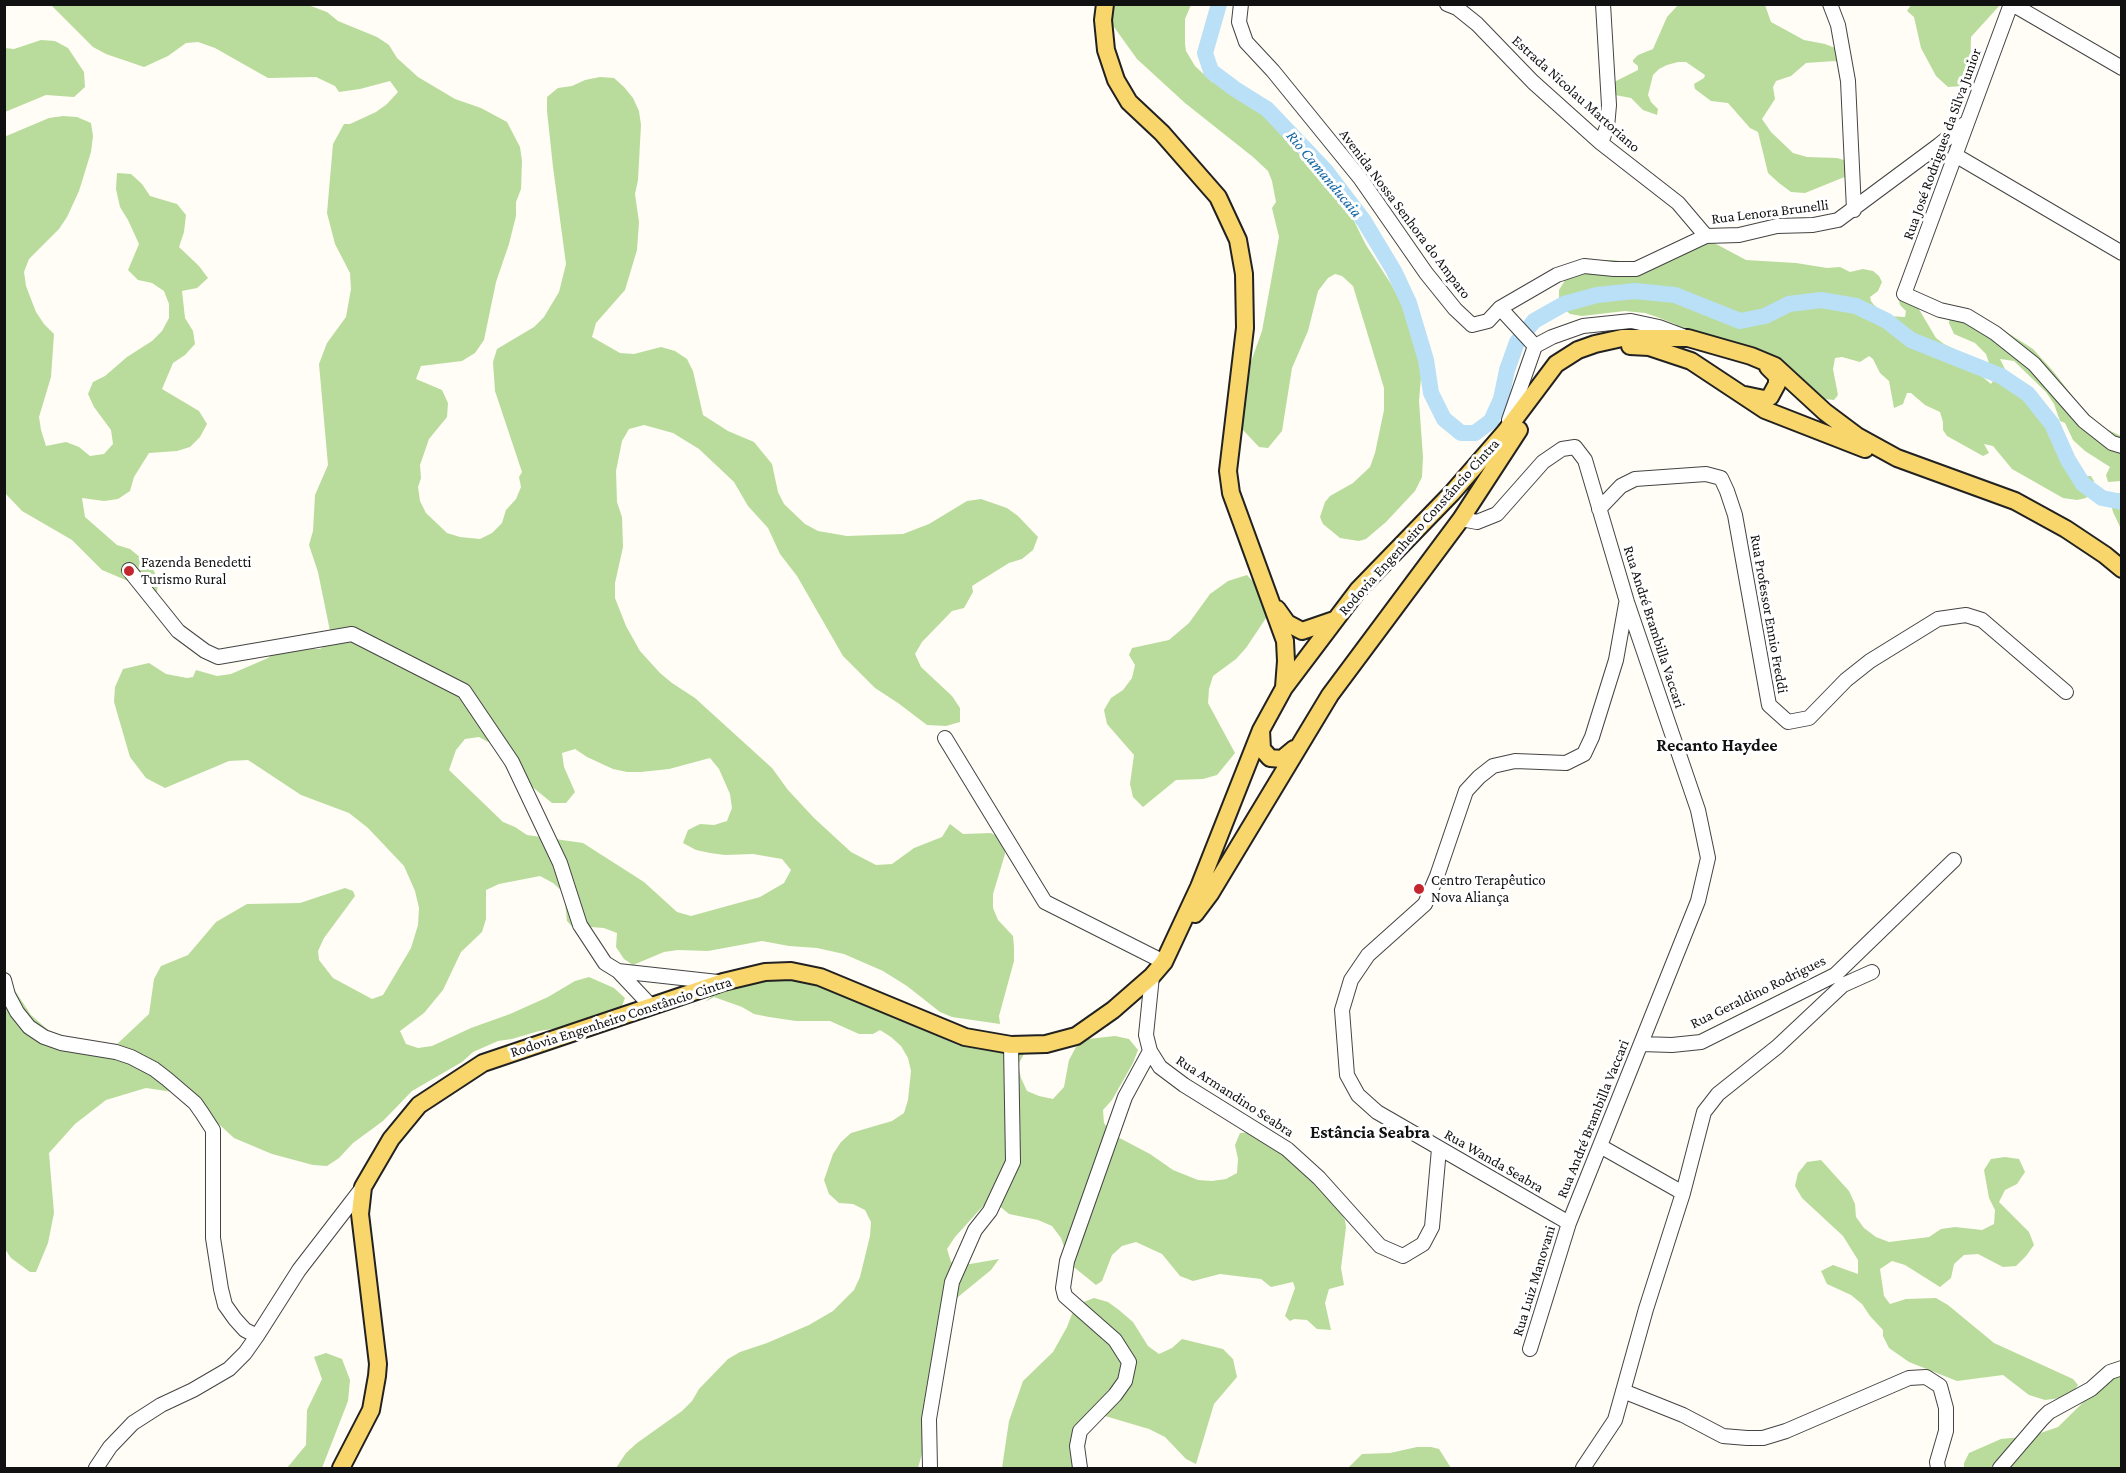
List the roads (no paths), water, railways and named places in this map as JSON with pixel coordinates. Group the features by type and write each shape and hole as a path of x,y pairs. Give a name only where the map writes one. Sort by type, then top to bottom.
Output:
{"main road":[{"path":"1104,4 1106,50 1116,81 1129,102 1162,133 1218,197 1238,240 1244,274 1245,328 1228,471 1231,493 1285,641 1284,688"},
{"name":"Rodovia Engenheiro Constâncio Cintra","path":"341,1468 371,1410 377,1376 376,1346 360,1214 363,1187 386,1146 419,1105 483,1063 723,982 765,972 791,971 820,977 965,1036 1011,1045 1046,1044 1076,1036 1113,1010 1152,976 1164,962 1199,887 1261,730 1284,688 1358,590 1452,493 1505,432 1556,364 1578,350 1622,338 1688,338 1751,356 1775,366 1826,412 1857,436 1897,458"},
{"name":"Rodovia Engenheiro Constâncio Cintra","path":"1174,944 1210,894 1330,694 1461,519 1513,438 1552,385 1587,356 1620,346 1649,347 1691,361 1736,393 1765,410 1870,452 1897,458 2015,501 2066,529 2105,555 2121,569"},
{"path":"1736,393 1764,399 1770,397 1775,389 1777,376 1770,368 1751,356"},
{"path":"1272,601 1287,623 1302,631 1335,620"},
{"path":"1261,730 1262,749 1270,758 1282,759 1297,747"}],"street":[{"name":"Avenida Nossa Senhora do Amparo","path":"1241,4 1239,22 1245,42 1360,178 1425,273 1455,309 1472,325 1488,321 1504,312"},
{"name":"Estrada Nicolau Martoriano","path":"1448,4 1457,8 1477,24 1533,82 1601,143 1678,203 1706,236"},
{"path":"1601,143 1607,127 1609,105 1603,4"},
{"path":"1830,4 1838,25 1848,81 1854,210"},
{"path":"2011,4 2121,68"},
{"name":"Rua José Rodrigues da Silva Junior","path":"2011,4 1904,294 1940,310 1966,316 1995,333 2034,364 2084,421 2112,443 2121,446"},
{"name":"Rua Lenora Brunelli","path":"1504,312 1557,275 1584,266 1636,269 1706,236 1739,235 1778,226 1814,225 1838,220 1968,122"},
{"path":"1955,154 2121,254"},
{"path":"1504,312 1532,343"},
{"path":"1532,343 1583,326 1631,321 1659,327 1688,338"},
{"path":"1505,432 1532,343"},
{"name":"Rua André Brambilla Vaccari","path":"1461,519 1477,522 1497,514 1544,462 1562,449 1575,447 1585,460 1627,602 1698,810 1708,858 1698,900 1569,1222"},
{"name":"Rua Professor Ennio Freddi","path":"1599,508 1621,486 1635,479 1706,474 1720,478 1735,515 1769,705 1788,722 1809,718 1846,680 1870,661 1938,619 1966,615 1982,620 2066,692"},
{"path":"129,570 178,631 205,651 218,657 351,633 464,691 512,762 560,863 580,925 605,963 618,971 651,1006"},
{"name":"Rua Wanda Seabra","path":"1569,1222 1377,1112 1358,1095 1347,1075 1342,1010 1350,980 1368,955 1425,904 1466,791 1479,777 1493,766 1515,761 1566,764 1584,754 1592,737 1617,660 1627,602"},
{"path":"945,738 1045,902 1164,962"},
{"name":"Rua Geraldino Rodrigues","path":"1641,1044 1672,1045 1701,1042 1835,975 1954,860"},
{"path":"618,971 723,982"},
{"path":"1583,1468 1615,1420 1646,1308 1683,1193 1700,1119 1707,1106 1718,1094 1785,1040 1844,985 1872,972"},
{"path":"1080,1468 1077,1446 1080,1431 1115,1395 1125,1381 1129,1362 1115,1340 1065,1296 1063,1288 1067,1260 1125,1097 1150,1052 1146,1035 1152,976"},
{"path":"4,980 8,995 29,1028 61,1044 116,1052 131,1057 154,1069 195,1103 213,1130 213,1238 225,1305 245,1330 257,1336"},
{"path":"930,1468 929,1419 952,1282 975,1230 990,1211 1013,1162 1011,1045"},
{"name":"Rua Armandino Seabra","path":"1150,1052 1160,1066 1184,1085 1287,1149 1319,1178 1380,1246 1403,1256 1423,1244 1432,1227 1439,1149"},
{"path":"1600,1146 1683,1193"},
{"path":"96,1468 110,1447 133,1423 161,1405 229,1369 246,1353 299,1270 363,1187"},
{"name":"Rua Luiz Manovani","path":"1530,1349 1569,1222"},
{"path":"2000,1468 2049,1412 2091,1389 2110,1372 2121,1368"},
{"path":"1623,1390 1683,1415 1723,1436 1748,1438 1779,1434 1909,1378 1926,1377 1940,1386 1946,1408 1946,1431 1937,1462 1938,1468"}],"waterway":[{"name":"Rio Camanducaia","path":"1219,4 1205,53 1211,71 1267,109 1326,171 1364,221 1394,271 1409,303 1426,360 1431,393 1444,419 1461,433 1475,433 1491,421 1501,399 1507,370 1517,342 1534,321 1564,304 1597,295 1635,291 1675,295 1740,321 1765,316 1789,304 1821,300 1856,306 1887,321 1911,340 2001,376 2028,394 2052,424 2068,460 2083,484 2102,498 2122,502"}],"place":[{"name":"Fazenda Benedetti Turismo Rural","path":"129,571"},
{"name":"Centro Terapêutico Nova Aliança","path":"1419,889"}],"district":[{"name":"Recanto Haydee","path":"1717,745"},
{"name":"Estância Seabra","path":"1370,1132"}]}
